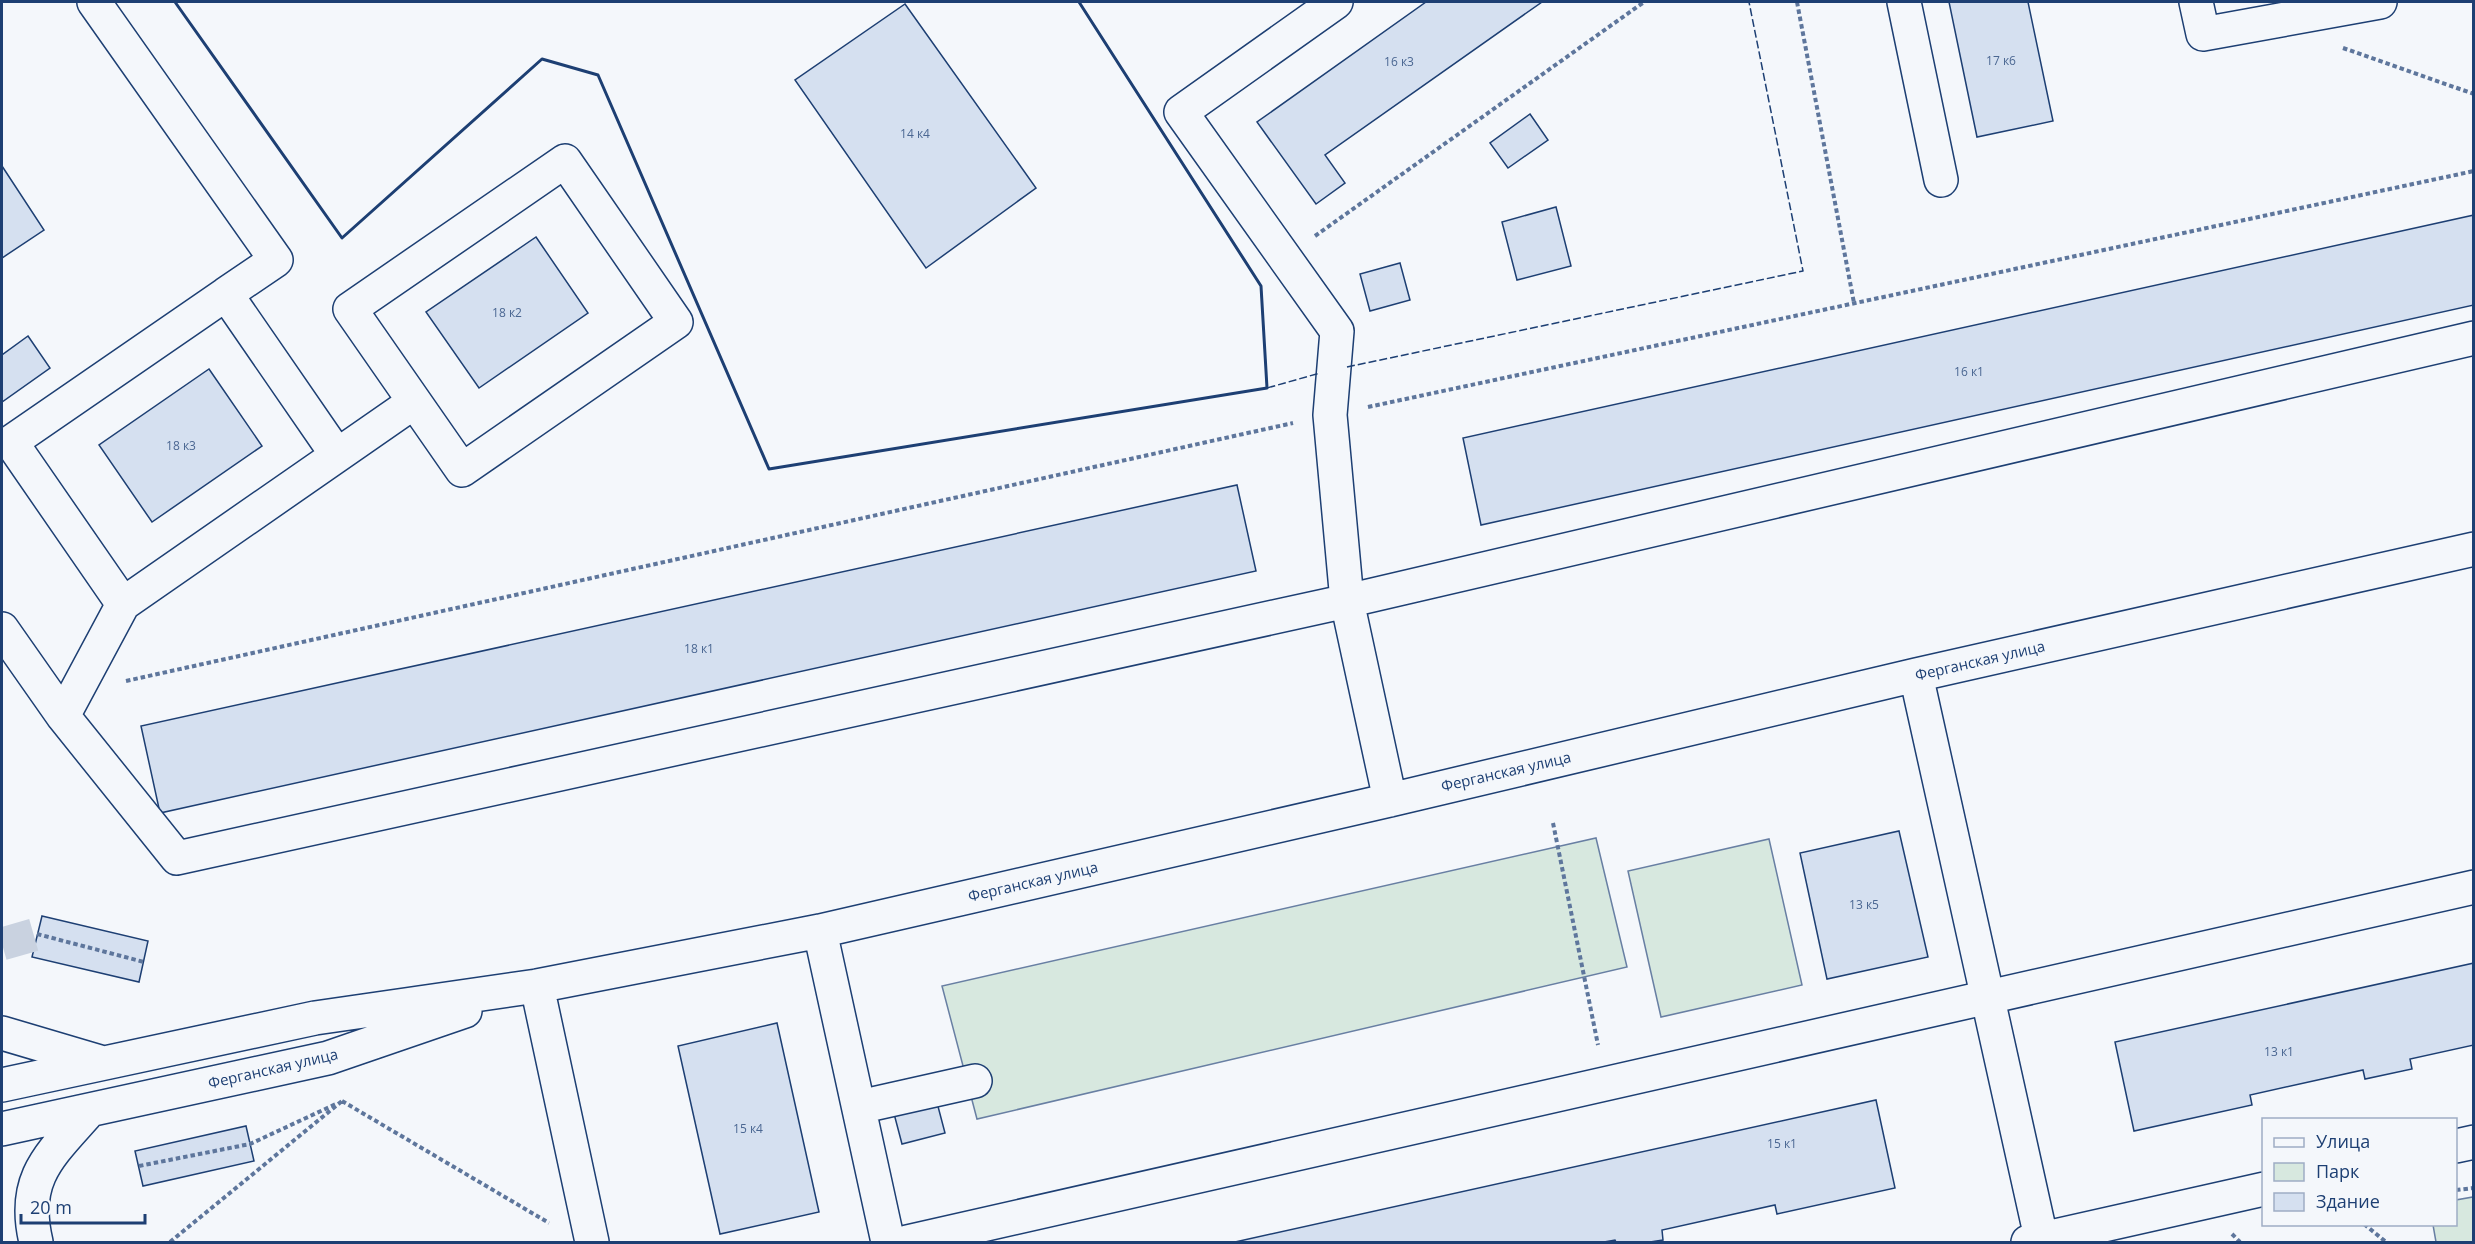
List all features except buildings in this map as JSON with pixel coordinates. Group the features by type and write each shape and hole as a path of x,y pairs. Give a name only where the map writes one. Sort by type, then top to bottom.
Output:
{"street":[{"path":"93,2 276,260 11,442 123,604"},
{"path":"1336,2 1181,112 1337,331 1330,415 1347,601 1390,800"},
{"path":"1904,2 1941,180"},
{"path":"2196,2 2203,34 2380,2"},
{"path":"565,161 676,322 462,470 414,402 350,309 565,161"},
{"path":"226,294 337,455"},
{"path":"2,629 69,704 177,858 1347,601 2474,338"},
{"path":"69,704 123,604 414,402"},
{"name":"Ферганская улица","path":"2,1085 315,1018 537,986 820,931 1390,800 1916,675 2474,549"},
{"path":"1916,675 1988,998 2037,1242 2262,1189"},
{"path":"907,1242 2474,887"},
{"path":"820,931 888,1242"},
{"path":"537,986 592,1242"},
{"name":"Ферганская улица","path":"2,1129 328,1058 537,986"},
{"path":"2,1033 104,1063"},
{"path":"859,1107 975,1081"},
{"path":"36,1242 31,1221 32,1196 44,1162 87,1112"},
{"path":"2457,1146 2474,1142"}],"path":[{"path":"1285,258 1644,2"},
{"path":"1797,2 1854,303"},
{"path":"2333,45 2474,94"},
{"path":"69,704 1330,415 2474,171"},
{"path":"1554,822 1606,1084"},
{"path":"37,934 144,963"},
{"path":"139,1166 250,1144 342,1101"},
{"path":"342,1101 552,1225"},
{"path":"170,1242 342,1101"},
{"path":"2457,1190 2474,1188"},
{"path":"2366,1226 2386,1242"}],"green space":[{"path":"1596,838 1627,967 977,1119 942,986"},
{"path":"1769,839 1802,985 1661,1017 1628,871"},
{"path":"2473,1197 2473,1242 2436,1242 2433,1226 2457,1226 2457,1200"}],"tunnel":[{"path":"2,944 37,934"}],"fence":[{"path":"1079,2 1261,286 1267,388 1320,373"},
{"path":"1347,367 1803,271 1749,2"}],"wall":[{"path":"175,2 342,238 542,59 598,75 769,469 1267,388 1261,286 1079,2"}]}
